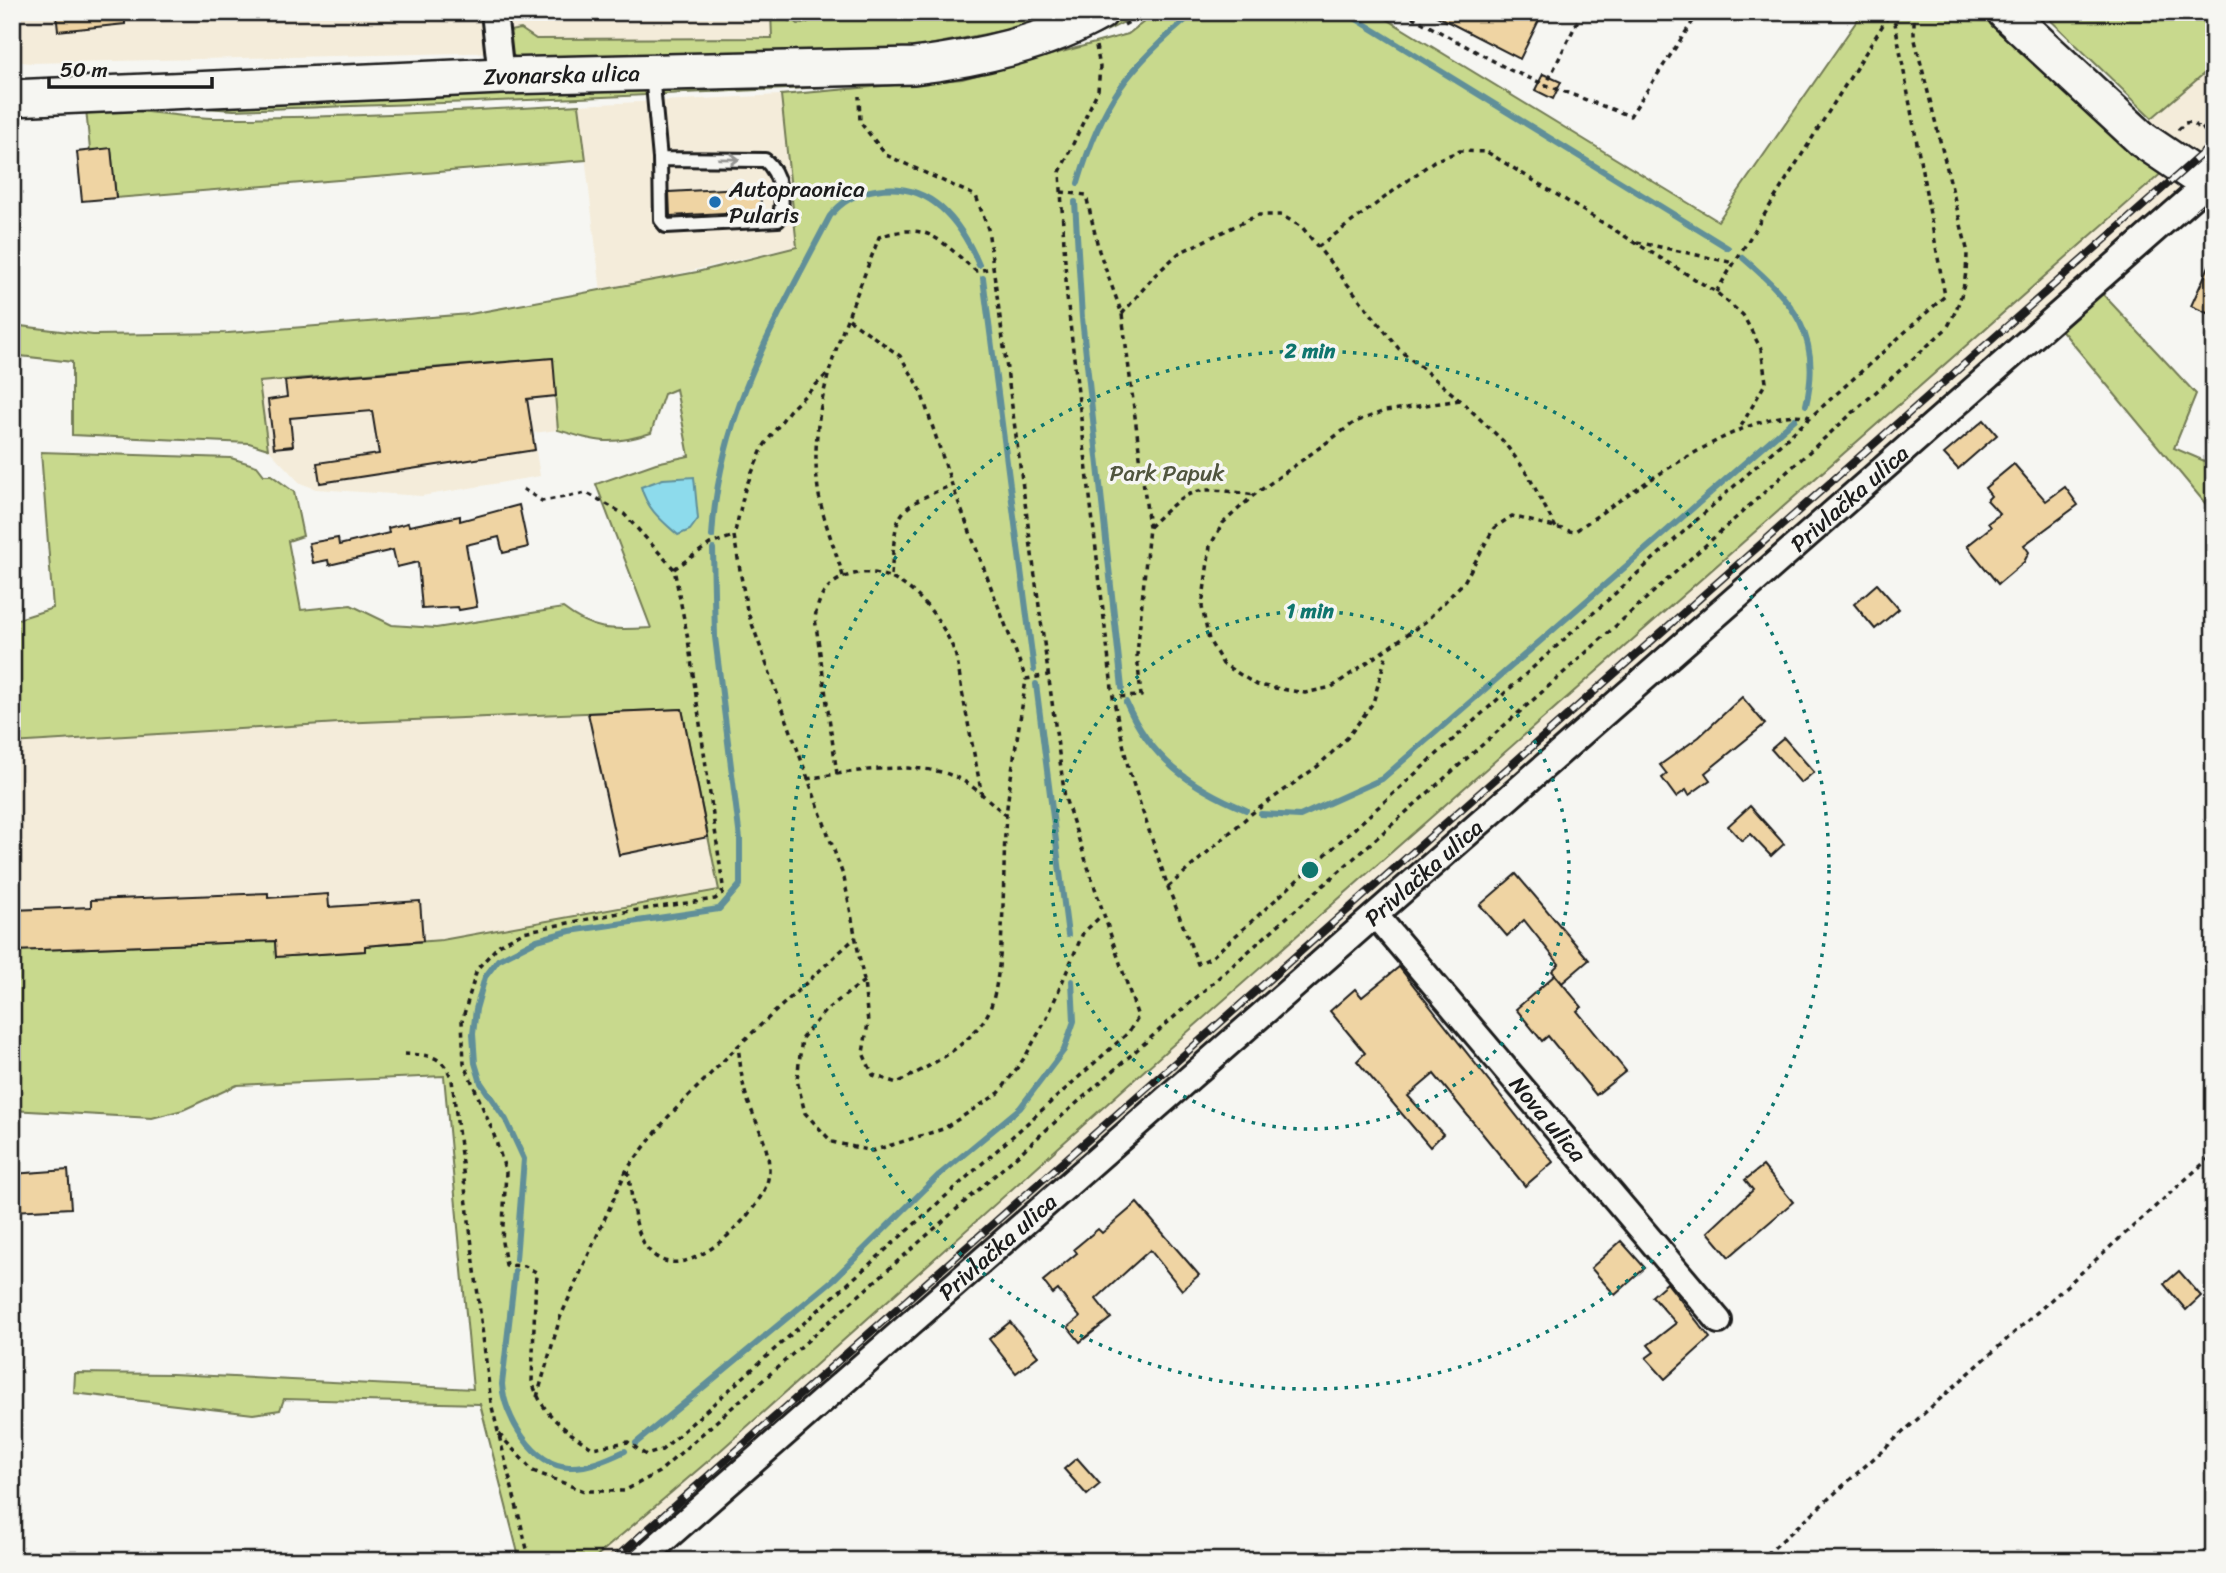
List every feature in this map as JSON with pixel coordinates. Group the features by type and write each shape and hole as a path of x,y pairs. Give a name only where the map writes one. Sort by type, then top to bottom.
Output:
{"main road":[{"path":"2005,12 2092,96 2143,140 2211,186"},
{"name":"Zvonarska ulica","path":"12,98 500,76 868,68 971,59 1035,39 1098,26"}],"street":[{"path":"494,12 500,76"},
{"name":"Privlačka ulica","path":"640,1561 2211,186"},
{"name":"Nova ulica","path":"1376,916 1719,1321"}],"lane":[{"path":"652,73 660,159 661,220 666,226 778,220 781,214 778,178 774,167 765,160 660,159"}],"path":[{"path":"1402,12 1510,70 1630,116 1699,12"},
{"path":"1546,85 1582,12"},
{"path":"1716,292 1892,12"},
{"path":"1098,26 1098,90 1060,172 1067,297 1113,697 1129,771 1167,887 1198,964 1212,957 1945,296 1892,12"},
{"path":"499,1434 533,1471 584,1492 624,1491 659,1472 1550,685 1947,328 1960,305 1967,281 1967,249 1914,36 1913,12"},
{"path":"523,489 542,501 587,494 624,514 674,569 690,652 722,894 715,899 624,912 523,932 499,945 477,969 462,1021 464,1063 494,1132 506,1172 502,1242 506,1265 525,1266 536,1272 532,1381 537,1398 553,1422 592,1448 628,1442 646,1455 662,1450 1128,1033 1138,1017 1065,798 988,229 976,196 886,155 860,122 858,87"},
{"path":"2202,130 2214,120"},
{"path":"2177,131 2185,123 2191,122 2202,130 2214,128"},
{"path":"1318,247 1434,161 1460,150 1487,152 1716,292 1743,316 1761,349 1766,382 1739,429"},
{"path":"1061,192 1086,195 1100,251 1122,314 1149,527 1137,655 1141,696 1113,697"},
{"path":"1122,314 1155,275 1179,253 1258,215 1281,215 1302,227 1399,349 1460,400 1503,441 1528,473 1556,528"},
{"path":"843,576 818,489 817,425 826,374 879,237 896,232 929,232 976,271 993,268"},
{"path":"1632,240 1734,263"},
{"path":"826,374 789,411 763,447 745,489 734,536 747,610 844,878 864,981 868,1023 863,1053 873,1075 897,1083 932,1065 967,1038 987,1016 998,982 1006,815 1026,679 952,485 919,386 900,356 849,319"},
{"path":"1460,400 1385,411 1355,422 1254,495 1223,523 1210,546 1202,607 1209,640 1223,664 1257,685 1305,694 1332,687 1425,622 1464,582 1494,528 1512,516 1574,532 1645,482 1739,429 1797,414 1810,417"},
{"path":"891,575 896,521 903,508 952,485"},
{"path":"1149,527 1189,492 1206,488 1254,495"},
{"path":"674,569 710,544 734,536"},
{"path":"837,774 815,618 818,598 831,584 843,576 866,571 891,575 928,606 955,653 982,796"},
{"path":"1167,887 1251,814 1318,766 1348,737 1373,704 1387,650"},
{"path":"1026,679 1048,675"},
{"path":"807,779 837,774 928,769 956,776 1006,815"},
{"path":"864,981 826,1010 802,1038 797,1080 805,1113 832,1142 872,1151 943,1129 999,1093 1025,1057 1047,1018 1083,933 1102,915"},
{"path":"537,1398 560,1318 627,1169 668,1117 738,1046 856,937"},
{"path":"627,1169 640,1237 655,1256 671,1262 709,1252 742,1223 766,1185 766,1145 744,1090 738,1046"},
{"path":"404,1054 433,1055 443,1060 453,1080 491,1403 530,1561"},
{"path":"1759,1561 2214,1154"}],"shaded area":[{"path":"12,12 771,12 773,38 536,39 521,29 507,52 31,63 12,61"},
{"path":"2214,65 2214,175 2203,169 629,1561 591,1561 721,1450 1166,1051 2183,155 2145,124"},
{"path":"781,95 797,246 601,292 579,105"},
{"path":"553,358 558,430 533,433 540,476 422,496 316,489 300,483 268,449 259,382"},
{"path":"682,709 719,891 442,940 366,946 365,951 276,957 274,941 12,951 12,743 339,723"}],"green space":[{"path":"771,12 784,12 798,24 806,23 826,12 1065,12 1022,27 913,48 530,65 507,52 503,32 521,29 536,39 772,38"},
{"path":"1120,12 1143,12 1091,38 1036,57 978,70 860,85 234,110 146,104 715,80 1105,21"},
{"name":"Park Papuk","path":"1157,12 1375,12 1718,221 1863,12 1995,12 2164,171 1166,1051 721,1450 591,1561 520,1561 480,1404 284,1399 280,1410 253,1414 74,1393 75,1373 172,1374 473,1389 444,1076 237,1085 183,1110 152,1118 12,1110 12,951 275,941 276,957 365,951 365,946 442,940 719,890 682,709 339,723 12,743 12,621 53,608 41,452 231,458 257,466 264,475 271,475 294,492 303,536 288,541 301,610 351,605 392,625 436,628 563,608 584,622 604,628 651,628 596,484 656,463 689,456 676,389 664,394 651,433 615,441 594,440 558,430 552,358 259,382 268,449 249,443 72,435 72,362 12,355 12,325 93,335 228,333 470,314 697,272 797,247 781,95 962,79 1128,34"},
{"path":"2042,12 2214,12 2214,65 2152,118"},
{"path":"579,105 586,160 116,198 111,149 90,150 86,109 119,109 201,117 263,118"},
{"path":"2100,291 2196,394 2174,448 2214,465 2214,514 2059,327"}],"water":[{"path":"694,477 698,519 690,530 678,535 651,508 641,487 663,479"}],"building":[{"path":"56,12 125,12 125,24 58,31"},
{"path":"1429,12 1543,12 1520,59"},
{"path":"1543,74 1561,82 1553,99 1535,90"},
{"path":"111,148 116,198 82,201 77,152"},
{"name":"Autopraonica Pularis","path":"760,187 761,211 670,216 669,192"},
{"path":"2214,255 2214,316 2191,306"},
{"path":"553,358 556,396 527,399 535,450 320,483 317,463 379,454 372,411 290,418 293,446 274,448 268,400 287,397 285,381"},
{"path":"1984,420 1997,435 1958,469 1944,454"},
{"path":"2014,464 2046,501 2065,487 2078,505 2024,545 2029,552 2024,562 1998,584 1967,546 1991,527 1988,523 2000,514 1987,500 1991,496 1985,488"},
{"path":"519,505 528,547 503,553 499,537 466,545 477,607 459,610 458,607 422,609 418,562 397,567 393,550 329,565 328,560 313,563 309,543 338,538 339,545 389,533 388,528 408,523 409,526 460,516 460,521"},
{"path":"1877,584 1899,609 1875,629 1854,604"},
{"path":"1742,697 1765,724 1705,773 1710,780 1689,795 1686,790 1676,797 1662,778 1667,774 1660,765 1699,737"},
{"path":"682,709 708,837 619,855 588,713"},
{"path":"1784,738 1814,772 1801,783 1771,749"},
{"path":"1750,806 1784,844 1771,856 1750,834 1742,841 1728,826"},
{"path":"1516,874 1589,960 1562,983 1552,971 1559,964 1524,920 1507,936 1480,905"},
{"path":"268,893 268,898 328,894 329,907 420,901 423,941 365,946 365,951 276,957 275,941 12,951 12,910 91,907 91,900"},
{"path":"1399,967 1553,1162 1525,1186 1434,1074 1408,1096 1443,1134 1430,1147 1357,1061 1365,1053 1330,1011 1355,989 1362,997"},
{"path":"1555,975 1582,1007 1577,1011 1626,1071 1596,1095 1548,1036 1542,1041 1516,1009"},
{"path":"1763,1166 1793,1202 1729,1257 1708,1232 1753,1190 1745,1180"},
{"path":"68,1170 71,1208 12,1211 12,1174"},
{"path":"1137,1203 1199,1275 1182,1290 1150,1250 1096,1299 1111,1318 1080,1342 1068,1327 1080,1317 1058,1290 1053,1294 1043,1281 1077,1253 1074,1249 1098,1229 1102,1233"},
{"path":"1621,1241 1645,1268 1615,1295 1591,1268"},
{"path":"2179,1271 2201,1296 2186,1310 2164,1284"},
{"path":"1667,1283 1710,1338 1665,1379 1646,1358 1654,1352 1648,1345 1676,1323 1652,1296"},
{"path":"1010,1322 1038,1356 1016,1373 989,1339"},
{"path":"1077,1458 1100,1484 1087,1495 1064,1469"}],"waterway":[{"path":"1078,183 1097,129 1121,87 1152,50 1195,12"},
{"path":"1345,12 1728,248"},
{"path":"712,536 717,492 738,409 770,332 830,216 850,198 868,191 911,191 927,197 952,219 979,265"},
{"path":"1075,202 1082,318 1122,688"},
{"path":"1743,258 1776,289 1800,322 1810,359 1806,405"},
{"path":"983,278 1034,670"},
{"path":"1261,814 1300,816 1382,779 1795,419"},
{"path":"516,1259 524,1159 506,1120 481,1083 475,1063 473,1034 476,1009 485,977 498,960 537,940 570,931 719,909 740,885 740,839 715,637 713,549"},
{"path":"1036,684 1068,935"},
{"path":"1126,702 1147,739 1174,768 1207,791 1246,810"},
{"path":"636,1443 834,1279 939,1175 1020,1108 1064,1050 1074,1021 1072,981"},
{"path":"515,1271 502,1384 508,1410 515,1424 533,1449 556,1464 583,1466 625,1451"}],"railway":[{"path":"612,1561 2214,143"}],"place":[{"name":"Autopraonica Pularis","path":"715,202"}]}
